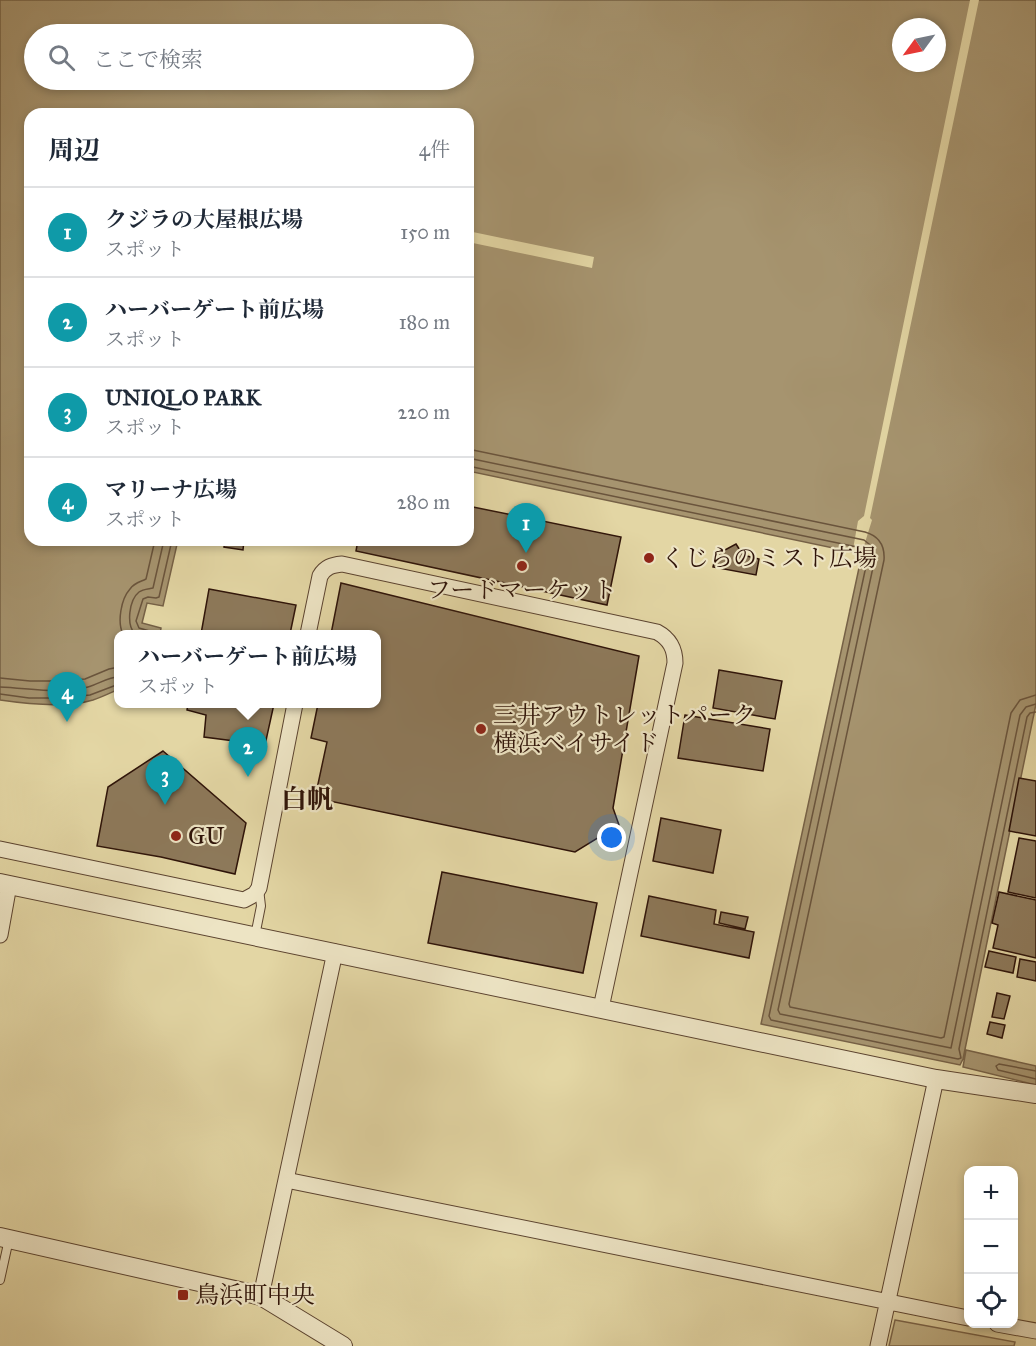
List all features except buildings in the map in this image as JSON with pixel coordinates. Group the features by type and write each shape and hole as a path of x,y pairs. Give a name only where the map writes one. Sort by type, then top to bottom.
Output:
{"street":[{"path":"309,630 322,571 332,565 342,564 657,632 670,642 675,653 675,663 601,1008"},
{"path":"0,849 244,900 255,894 259,888 294,708"},
{"path":"0,935 4,884 936,1079 1036,1094"},
{"path":"261,1296 335,952"},
{"path":"878,1346 936,1079"},
{"path":"286,1180 964,1317"},
{"path":"4,1238 261,1296 343,1346"},
{"path":"1018,1327 1036,1331"}],"lane":[{"path":"255,936 261,906 259,888"},
{"path":"0,1280 4,1238"}],"shaded area":[{"path":"895,1320 1015,1342 1014,1346 889,1346"}],"water":[{"path":"0,0 1036,0 1036,704 960,1065 761,1024 862,554 474,472 474,108 24,108 24,546 177,546 163,606 147,603 142,623 161,628 161,630 114,630 114,691 93,700 59,705 0,700"},
{"path":"966,1050 1036,1066 1036,1085 963,1067"}],"pier":[{"path":"970,0 979,0 870,518 872,520 859,562 859,556 852,555 858,521 864,516"},
{"path":"474,232 594,257 592,268 474,243"}],"place":[{"name":"クジラの大屋根広場","path":"526,553"},
{"name":"くじらのミスト広場","path":"649,558"},
{"name":"フードマーケット","path":"522,566"},
{"name":"マリーナ広場","path":"67,722"},
{"name":"三井アウトレットパーク 横浜ベイサイド","path":"481,729"},
{"name":"ハーバーゲート前広場","path":"248,777"},
{"name":"UNIQLO PARK","path":"165,805"},
{"name":"GU","path":"176,836"},
{"name":"鳥浜町中央","path":"183,1295"}],"district":[{"name":"白帆","path":"307,799"}]}
